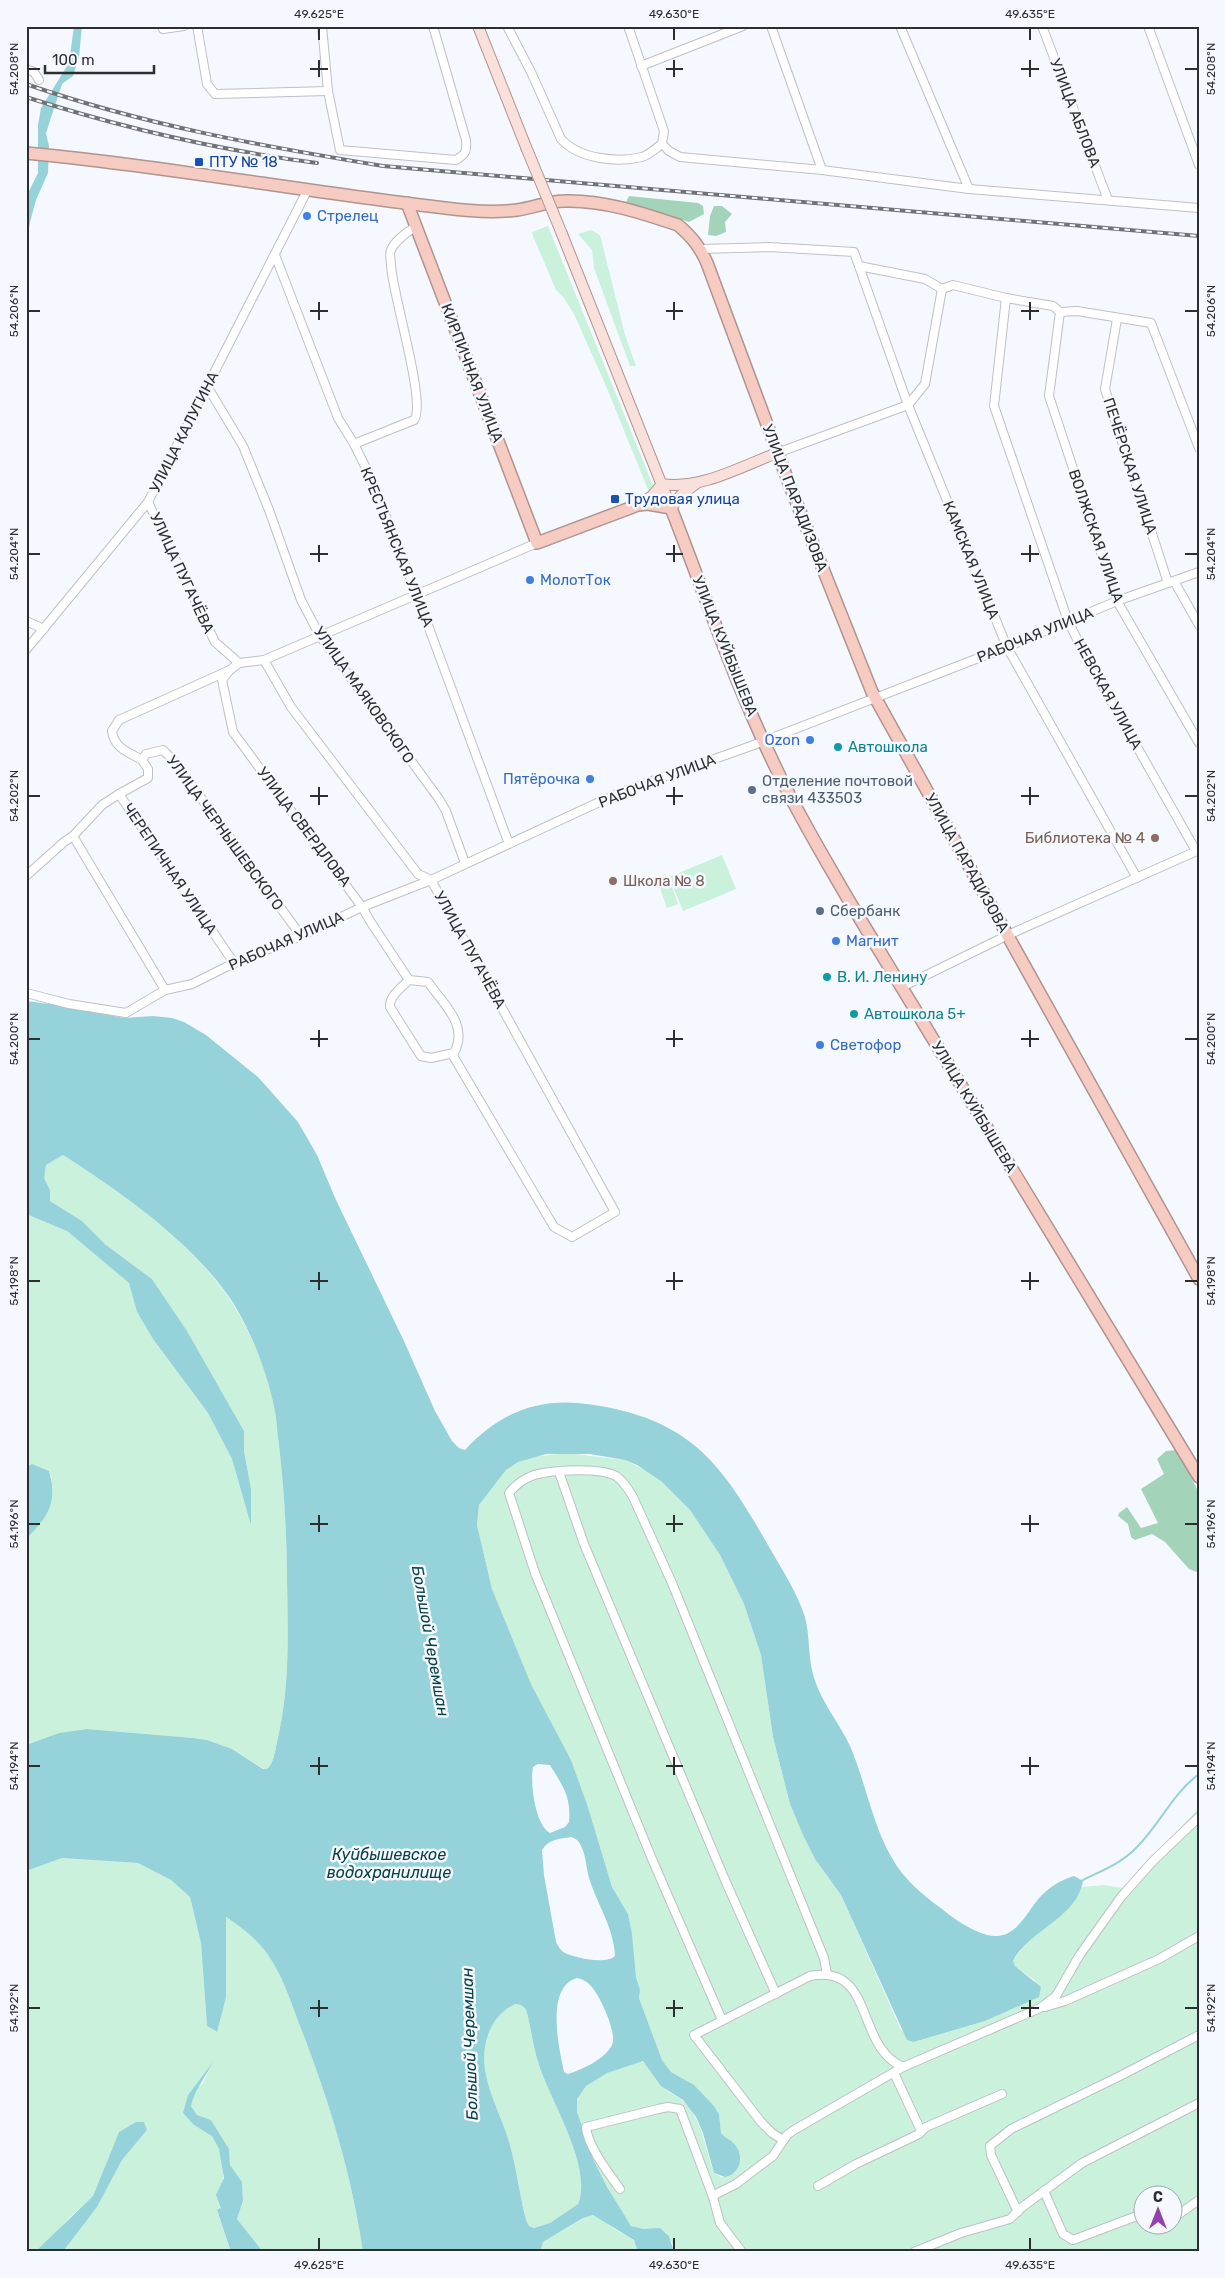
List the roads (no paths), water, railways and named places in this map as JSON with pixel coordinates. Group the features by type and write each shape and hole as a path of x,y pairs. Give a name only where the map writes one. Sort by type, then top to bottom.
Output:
{"highway":[{"name":"УЛИЦА ПАРАДИЗОВА","path":"27,153 73,157 307,191 489,212 517,210 553,202 575,201 610,205 678,225 701,249 777,453 855,654 874,697 1199,1279"},
{"name":"КИРПИЧНАЯ УЛИЦА","path":"407,203 537,543"},
{"path":"537,543 638,505 648,504 671,508"},
{"name":"УЛИЦА КУЙБЫШЕВА","path":"671,508 743,693 803,820 851,904 1199,1477"}],"main road":[{"path":"478,26 671,508"},
{"path":"662,484 679,485 698,482 777,453"},
{"path":"671,508 681,495 698,482"},
{"path":"638,505 652,496 662,484"}],"street":[{"path":"162,28 184,26"},
{"path":"197,26 207,84 214,94 328,91"},
{"path":"322,26 328,91 340,150 456,160 464,156 467,150 466,140 433,26"},
{"path":"507,26 531,72 561,139 568,147 598,157 626,158 644,156 662,144 664,131 628,26"},
{"path":"641,66 743,26"},
{"path":"771,26 822,170"},
{"path":"900,26 969,189"},
{"name":"УЛИЦА АБЛОВА","path":"1042,26 1108,200"},
{"path":"1148,26 1199,165"},
{"path":"26,69 34,72 39,80"},
{"path":"662,144 680,158 822,170 969,189 1199,208"},
{"name":"УЛИЦА КАЛУГИНА","path":"26,650 148,502 307,191"},
{"path":"354,444 414,420 418,412 415,381 392,281 390,251 395,244 416,226"},
{"name":"КАМСКАЯ УЛИЦА","path":"701,249 769,247 854,252 908,405 1007,647 1137,878"},
{"name":"КРЕСТЬЯНСКАЯ УЛИЦА","path":"275,255 338,418 370,476 416,593 509,844"},
{"path":"859,266 925,279 942,289"},
{"path":"942,289 952,285 1006,298 1053,306 1060,312 1077,310 1111,315 1117,319 1151,323 1199,448"},
{"path":"777,453 908,405 925,384 942,289"},
{"name":"НЕВСКАЯ УЛИЦА","path":"1006,298 994,406 1068,622 1085,655 1198,850"},
{"name":"ВОЛЖСКАЯ УЛИЦА","path":"1060,312 1049,396 1117,601 1199,743"},
{"name":"ПЕЧЁРСКАЯ УЛИЦА","path":"1117,319 1105,389 1171,582 1199,625"},
{"name":"УЛИЦА МАЯКОВСКОГО","path":"207,386 243,446 269,510 301,600 320,636 446,811 465,864"},
{"name":"УЛИЦА ПУГАЧЁВА","path":"148,502 215,642 239,663"},
{"path":"230,670 239,663 264,660 416,593 537,543"},
{"name":"РАБОЧАЯ УЛИЦА","path":"26,993 69,1004 126,1013 165,990 192,984 234,963 301,936 362,906 431,880 621,792 764,740 1007,647 1117,601 1199,572"},
{"path":"26,621 44,629"},
{"name":"УЛИЦА ПУГАЧЁВА","path":"264,660 291,707 418,874 431,880 615,1212 572,1236 554,1227 452,1054"},
{"name":"УЛИЦА ЧЕРНЫШЕВСКОГО","path":"230,670 119,720 112,731 113,740 120,748 142,760 146,754 163,750 183,771 301,936"},
{"name":"УЛИЦА СВЕРДЛОВА","path":"230,670 222,680 233,732 362,906 409,980"},
{"name":"ЧЕРЕПИЧНАЯ УЛИЦА","path":"142,760 148,769 148,778 119,794 234,963"},
{"path":"26,876 73,836 102,804 119,794"},
{"path":"73,836 165,990"},
{"path":"902,987 1008,935 1198,850"},
{"path":"409,980 428,982 458,1026 459,1043 452,1054 431,1058 421,1056 390,1007 392,997 409,980"},
{"path":"559,1472 584,1544 725,1880 776,1994"},
{"path":"722,2020 652,1859 534,1573 509,1493 521,1480 534,1475 559,1472 610,1474 621,1481 633,1497 672,1583 766,1820 824,1958 827,1974"},
{"path":"1040,2008 1056,1996 1079,1956 1121,1897 1153,1861 1199,1817"},
{"path":"713,2197 718,2192 736,2184 773,2156 794,2130 903,2067 1040,2008 1065,2001 1144,1967 1199,1936"},
{"path":"784,2140 772,2134 761,2122 694,2035 810,1976 827,1974 852,1987 884,2054 891,2061 903,2067"},
{"path":"1018,2212 991,2155 990,2146 993,2142 1011,2129 1199,2035"},
{"path":"894,2073 921,2131"},
{"path":"818,2186 856,2164 919,2134 921,2131 1002,2094"},
{"path":"914,2252 961,2234 1010,2219 1082,2163 1199,2103"},
{"path":"620,2189 606,2170 590,2141 586,2127 674,2107 680,2109 713,2197 720,2223 742,2252"},
{"path":"1044,2191 1063,2234 1072,2240 1132,2218"},
{"path":"1182,2212 1199,2200"}],"water":[{"path":"74,26 82,26 79,57 73,76 62,84 46,133 49,146 48,173 36,200 30,222 26,250 26,197 38,173 38,125 41,108 69,63"},
{"name":"Куйбышевское водохранилище","path":"26,1001 65,1006 124,1018 153,1016 172,1018 184,1022 206,1035 258,1077 298,1122 317,1155 336,1200 403,1339 435,1411 452,1441 459,1448 465,1450 479,1436 508,1416 539,1405 557,1403 594,1405 627,1412 656,1422 680,1435 700,1450 735,1491 793,1589 805,1617 811,1667 816,1684 850,1746 885,1845 897,1866 908,1880 958,1921 981,1933 997,1936 1013,1930 1041,1896 1056,1884 1074,1876 1083,1881 1079,1894 1072,1905 1020,1950 1013,1961 1015,1966 1041,1987 1039,1997 985,2021 914,2042 907,2040 841,1895 815,1859 790,1804 773,1737 761,1655 744,1604 720,1555 690,1510 661,1481 637,1465 625,1460 590,1454 546,1454 518,1462 506,1470 479,1505 477,1525 492,1589 531,1684 571,1760 588,1807 612,1887 628,1914 632,1933 636,1977 640,1990 639,1998 662,2060 671,2072 694,2085 714,2106 719,2114 721,2133 734,2144 740,2155 740,2160 737,2169 730,2175 725,2177 714,2173 703,2133 696,2117 683,2100 661,2086 643,2061 607,2073 586,2086 577,2099 577,2112 593,2159 607,2187 631,2226 643,2229 660,2228 669,2236 674,2252 638,2252 634,2240 593,2215 583,2218 543,2242 540,2252 363,2252 345,2164 319,2077 282,1979 264,1949 243,1929 226,1917 226,1997 217,2032 207,2026 201,1943 190,1897 171,1880 138,1863 62,1858 26,1871 26,1745 59,1733 87,1729 193,1738 207,1740 232,1749 263,1769 267,1769 274,1757 281,1722 286,1682 288,1641 286,1529 276,1417 259,1355 235,1306 201,1262 133,1203 63,1155 46,1165 44,1178 50,1190 50,1201 82,1221 106,1245 152,1279 187,1331 244,1431 244,1451 251,1489 251,1525 232,1459 208,1413 153,1339 137,1312 129,1283 67,1231 26,1214","holes":["538,1764 550,1765 562,1786 569,1805 569,1822 565,1827 550,1833 545,1829 537,1813 532,1783 533,1767","571,1837 576,1839 584,1852 592,1888 612,1936 615,1956 611,1959 590,1960 574,1956 563,1952 556,1942 544,1875 542,1850 545,1846 558,1839","577,1978 585,1981 594,1989 607,2014 613,2040 609,2050 599,2059 568,2074 564,2072 557,2034 558,2005 561,1993 567,1984","515,2004 521,2005 526,2009 539,2065 569,2134 580,2172 581,2189 578,2204 550,2223 534,2228 529,2226 526,2220 511,2149 491,2093 484,2064 490,2030 498,2017"]},
{"path":"32,1464 49,1471 52,1492 49,1508 45,1516 26,1539 26,1467"},
{"path":"213,2062 192,2100 191,2106 197,2115 211,2120 229,2149 230,2165 242,2182 243,2201 237,2219 263,2252 231,2252 217,2210 221,2208 216,2195 224,2178 219,2149 212,2136 194,2125 183,2113 188,2095"},
{"path":"136,2122 144,2122 147,2130 122,2160 97,2207 63,2252 35,2252 93,2196 119,2132"}],"waterway":[{"path":"1081,1881 1110,1867 1131,1853 1153,1829 1181,1791 1199,1774"}],"railway":[{"path":"26,84 159,123 292,151 383,166 1199,236"},
{"path":"26,97 98,119 170,137 243,152 317,163"}],"place":[{"name":"ПТУ № 18","path":"199,162"},
{"name":"Стрелец","path":"307,216"},
{"name":"Трудовая улица","path":"615,499"},
{"name":"МолотТок","path":"530,580"},
{"name":"Ozon","path":"810,740"},
{"name":"Автошкола","path":"838,747"},
{"name":"Пятёрочка","path":"590,779"},
{"name":"Отделение почтовой связи 433503","path":"752,790"},
{"name":"Библиотека № 4","path":"1155,838"},
{"name":"Школа № 8","path":"613,881"},
{"name":"Сбербанк","path":"820,911"},
{"name":"Магнит","path":"836,941"},
{"name":"В. И. Ленину","path":"827,977"},
{"name":"Автошкола 5+","path":"854,1014"},
{"name":"Светофор","path":"820,1045"}],"water label":[{"name":"Большой Черемшан","path":"431,1641"},
{"name":"Большой Черемшан","path":"469,2044"}]}
